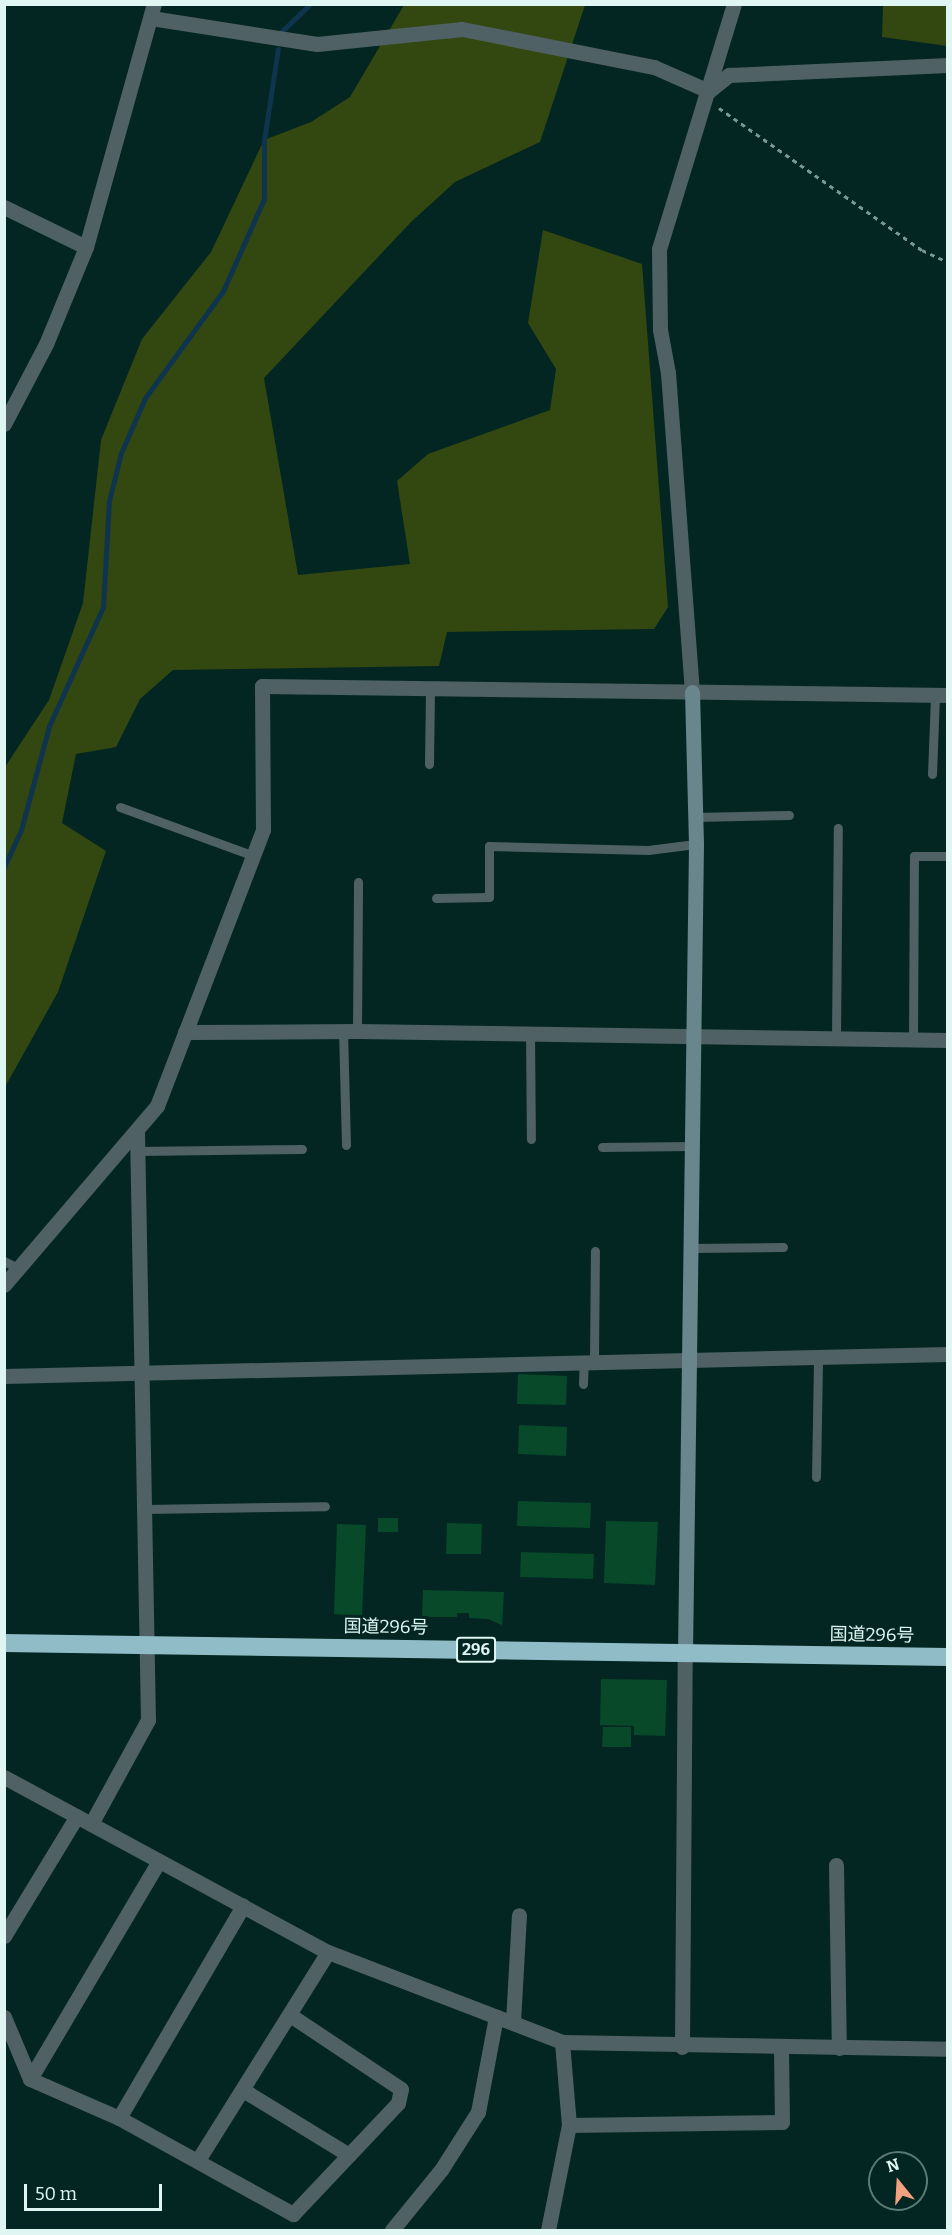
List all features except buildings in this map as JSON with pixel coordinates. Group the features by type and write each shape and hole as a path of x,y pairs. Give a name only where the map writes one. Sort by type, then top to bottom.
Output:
{"highway":[{"name":"国道296号","path":"4,1643 948,1657"}],"street":[{"path":"682,2047 696,844 692,692 668,373 660,330 659,249 734,4"},
{"path":"4,424 46,344 86,247 153,11 317,44 462,29 654,67 709,91"},
{"path":"709,91 729,75 948,65"},
{"path":"4,207 86,247"},
{"path":"4,1285 11,1264 137,1133 157,1106 263,830 262,686 941,695"},
{"path":"185,1032 350,1030 948,1040"},
{"path":"4,1936 84,1820 148,1720 137,1133"},
{"path":"4,1376 589,1360 948,1354"},
{"path":"4,1777 328,1952 562,2042 682,2047 948,2049"},
{"path":"30,2079 159,1861"},
{"path":"837,1865 839,2048"},
{"path":"119,2118 243,1906"},
{"path":"513,2022 519,1915"},
{"path":"198,2160 328,1952"},
{"path":"4,2017 30,2079 119,2118 293,2214 398,2103 401,2090 290,2015"},
{"path":"392,2230 441,2170 478,2112 496,2017"},
{"path":"548,2230 569,2125 562,2042"},
{"path":"569,2125 782,2122 781,2048"},
{"path":"243,2090 349,2155"}],"lane":[{"path":"429,764 430,688"},
{"path":"932,774 941,695"},
{"path":"120,807 254,856"},
{"path":"695,817 789,815"},
{"path":"836,1038 838,828"},
{"path":"436,898 489,897 489,846 648,850 696,844"},
{"path":"913,1040 914,856 948,856"},
{"path":"346,1145 358,882"},
{"path":"530,1033 531,1139"},
{"path":"602,1147 693,1146"},
{"path":"137,1150 302,1149"},
{"path":"692,1248 783,1247"},
{"path":"583,1384 589,1360 595,1251"},
{"path":"816,1477 818,1357"},
{"path":"144,1509 325,1506"}],"path":[{"path":"709,91 721,111 922,250 948,262"}],"green space":[{"path":"404,5 585,5 540,142 455,182 411,222 264,378 298,575 410,564 397,481 428,454 550,410 556,369 528,323 543,230 642,264 668,607 654,629 447,632 439,666 173,670 140,699 116,747 76,754 62,823 106,851 58,992 5,1087 5,767 49,700 83,603 101,440 142,339 211,252 264,140 311,122 350,97"},
{"path":"883,5 947,5 947,46 882,37"}],"waterway":[{"path":"281,32 310,4"},
{"path":"4,867 21,830 49,726 103,607 109,501 121,453 145,398 223,291 264,199 264,140 278,49"}]}
